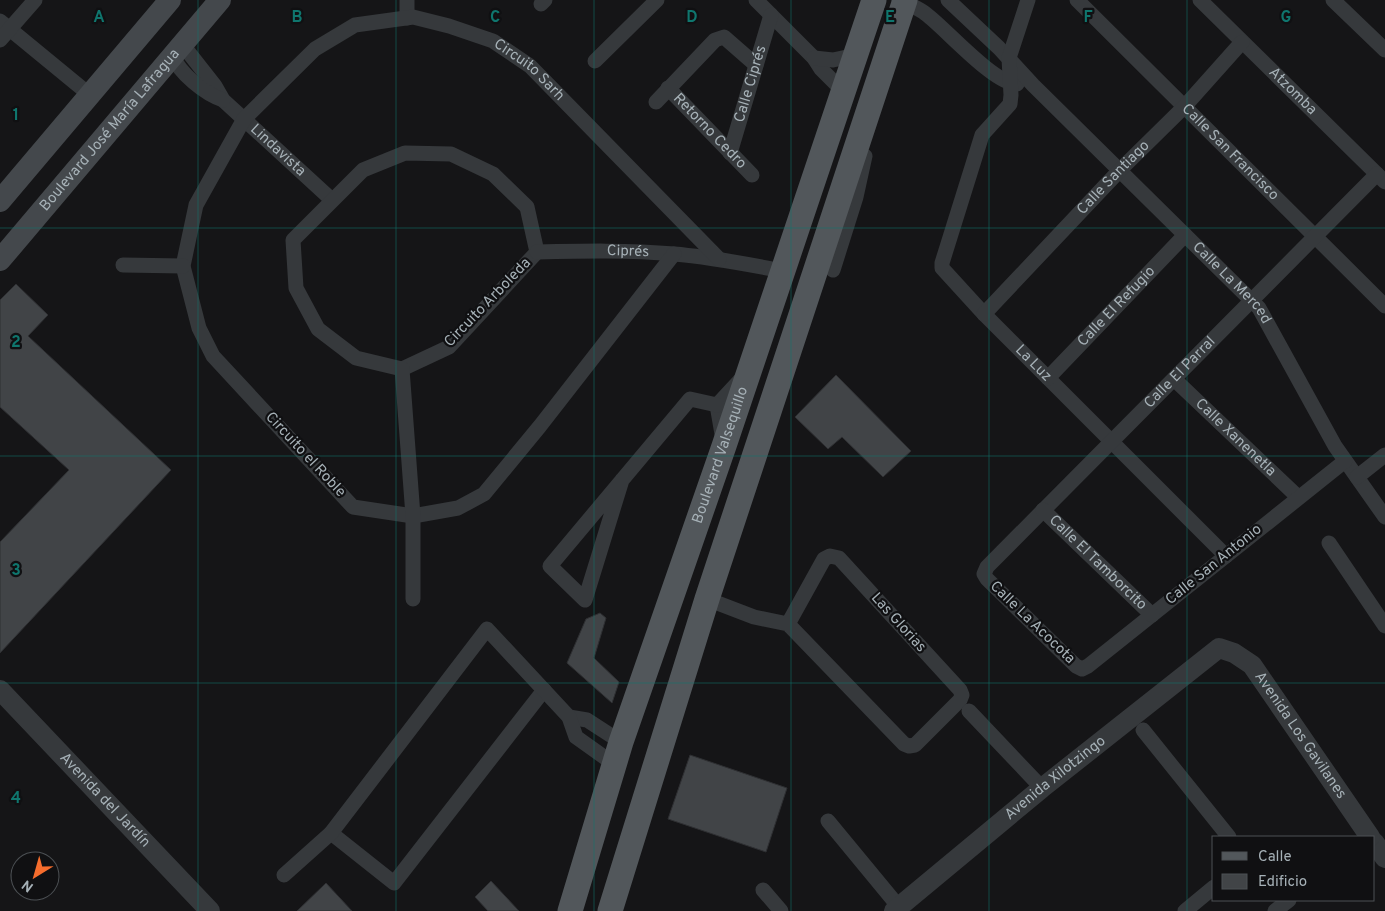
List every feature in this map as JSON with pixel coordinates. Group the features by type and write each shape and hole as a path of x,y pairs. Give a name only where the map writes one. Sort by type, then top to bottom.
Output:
{"main road":[{"path":"0,201 170,0"},
{"name":"Boulevard José María Lafragua","path":"0,260 220,0"},
{"name":"Boulevard Valsequillo","path":"570,911 618,753 724,446 874,0"},
{"path":"610,911 707,599 862,146 903,1"}],"street":[{"path":"35,0 3,30 90,95"},
{"path":"407,0 407,18"},
{"path":"756,0 814,58 821,69 844,92"},
{"name":"Calle La Merced","path":"948,0 1009,58 1258,308 1345,461 1385,516"},
{"path":"1010,84 1009,58 1028,0"},
{"name":"Calle San Francisco","path":"1077,0 1385,306"},
{"name":"Atzomba","path":"1200,0 1381,178"},
{"path":"1333,0 1385,50"},
{"path":"903,1 924,12 992,73 1010,84 1033,84"},
{"path":"595,61 651,2"},
{"name":"Calle Ciprés","path":"730,153 771,15"},
{"name":"Circuito Sarh","path":"244,119 315,48 355,25 413,17 449,26 493,41 530,66 719,259"},
{"name":"Retorno Cedro","path":"656,102 719,37 724,37 756,65"},
{"name":"Calle Santiago","path":"984,314 1120,170 1184,107 1242,42"},
{"name":"Lindavista","path":"177,50 176,66 212,96 223,100 332,200"},
{"path":"814,58 834,60 856,55"},
{"name":"La Luz","path":"1010,84 1010,104 982,135 942,263 944,272 1226,556"},
{"name":"Retorno Cedro","path":"668,88 752,175"},
{"name":"Circuito el Roble","path":"244,119 196,205 183,266 199,328 213,356 353,507 413,516 458,508 484,494 540,426 674,254"},
{"path":"833,270 856,197 862,146"},
{"name":"Circuito Arboleda","path":"405,153 451,154 492,174 527,206 537,252 449,347 402,369 356,358 318,329 296,288 292,240 332,200 362,170 405,153"},
{"name":"Calle El Parral","path":"984,574 987,567 1315,236 1381,178"},
{"name":"Calle El Refugio","path":"1048,378 1185,235"},
{"name":"Ciprés","path":"537,252 604,251 674,254 719,259"},
{"path":"719,259 783,271"},
{"path":"123,266 183,266"},
{"path":"402,369 413,516 413,599"},
{"path":"717,405 748,372"},
{"name":"Calle Xanenetla","path":"1174,379 1298,497"},
{"path":"622,480 585,600 550,566 622,480 690,399 717,405"},
{"path":"717,405 724,446"},
{"path":"1357,477 1385,455"},
{"name":"Calle San Antonio","path":"1082,669 1345,461"},
{"name":"Calle El Tamborcito","path":"1043,510 1152,615"},
{"path":"1328,543 1385,626"},
{"name":"Las Glorias","path":"830,556 839,558 960,690 962,695 960,700 914,745 904,744 788,624 824,559 830,556"},
{"name":"Calle La Acocota","path":"984,574 1069,660 1082,669"},
{"path":"707,599 754,617 788,624"},
{"path":"284,875 331,833 487,629 569,717 576,737 618,753"},
{"name":"Avenida Xilotzingo","path":"896,909 1042,788 1219,648"},
{"name":"Avenida Los Gavilanes","path":"1219,648 1234,653 1252,665 1369,836"},
{"name":"Avenida del Jardín","path":"0,690 210,911"},
{"path":"331,833 394,883 544,690"},
{"path":"969,711 1013,755 1042,788"},
{"path":"569,717 587,720 618,753"},
{"path":"1143,730 1228,836"},
{"path":"828,821 896,909"},
{"path":"1375,843 1385,858"},
{"path":"1185,911 1212,889"},
{"path":"763,890 781,911"}],"building":[{"path":"16,284 48,315 28,336 171,470 0,653 0,542 69,470 0,407 0,300"},
{"path":"836,375 911,451 883,477 842,437 828,449 795,417"},
{"path":"600,613 606,618 594,658 619,682 612,703 567,663 586,619"},
{"path":"690,755 787,788 766,852 668,819"},
{"path":"491,881 519,911 488,911 475,897"},
{"path":"326,883 352,911 297,911"}]}
